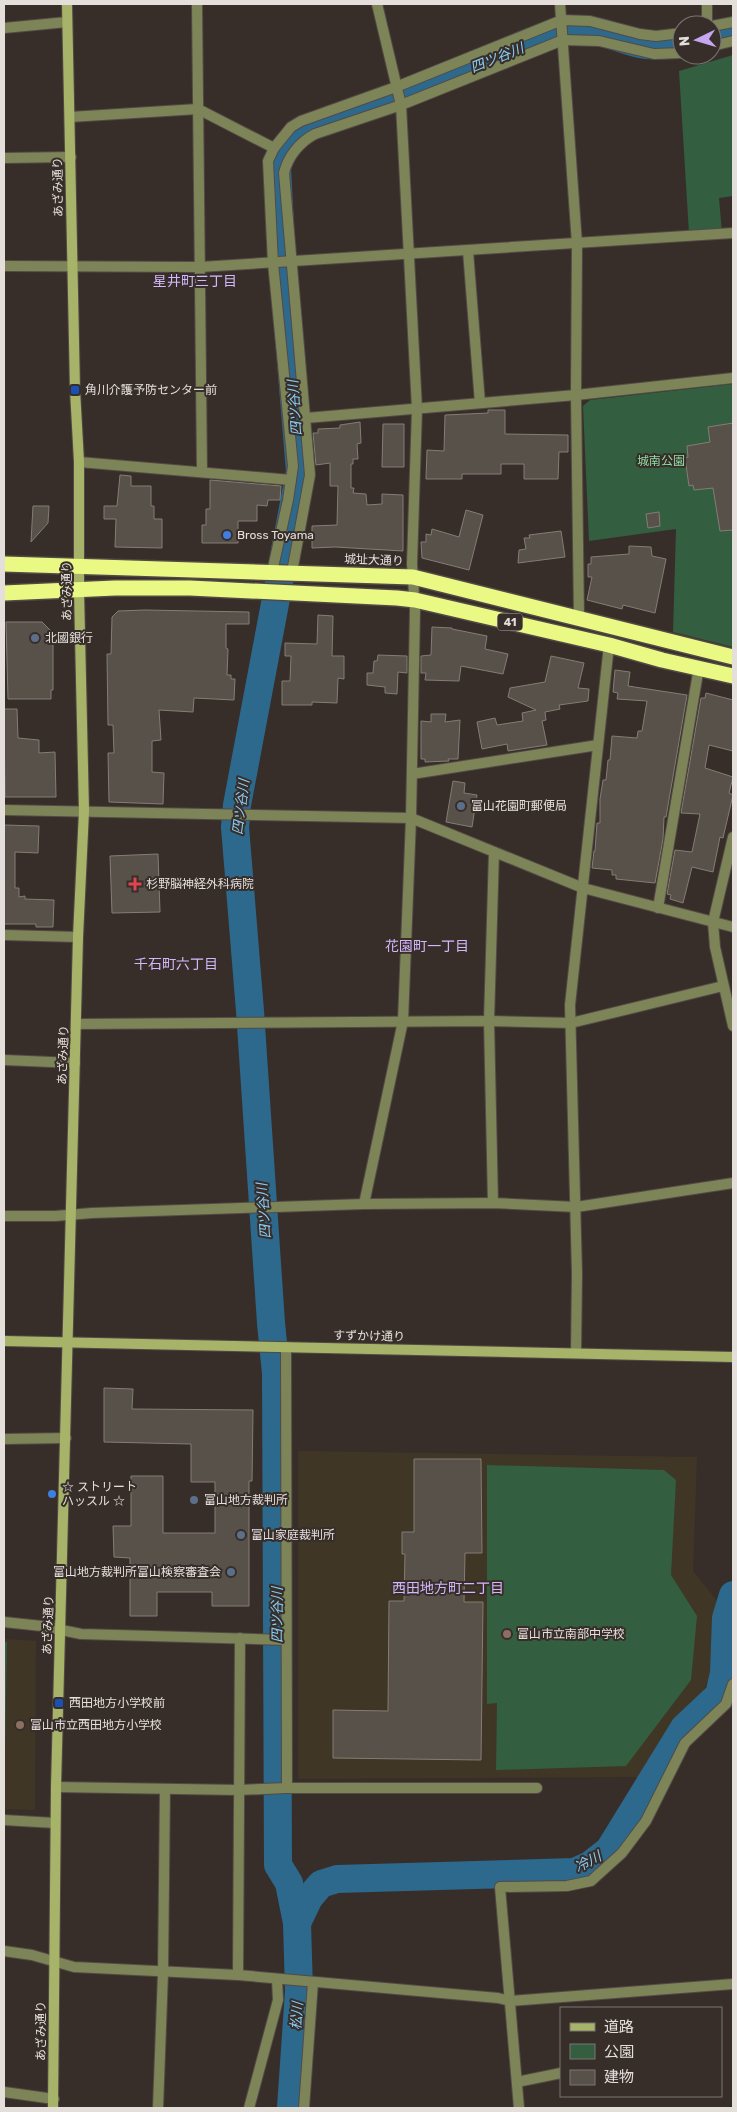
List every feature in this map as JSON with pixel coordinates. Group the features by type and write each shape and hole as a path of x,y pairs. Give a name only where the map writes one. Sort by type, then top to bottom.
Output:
{"highway":[{"name":"城址大通り","path":"4,564 413,577 733,657"},
{"name":"41","path":"4,593 115,588 171,588 415,600 733,676"}],"street":[{"name":"あざみ通り","path":"53,2104 55,1823 78,937 84,811 79,591 79,462 72,268 67,4"},
{"path":"197,4 202,472"},
{"path":"364,1204 403,1021 412,774 415,600 413,577 417,409 401,105 377,4"},
{"path":"560,4 577,244 576,395 580,618"},
{"path":"282,572 293,466 273,263 268,161 274,148 291,127 301,121 396,87 562,20 590,21 625,31 656,36 672,34"},
{"path":"4,28 68,22"},
{"path":"282,572 310,475 284,173 290,157 308,137 315,134 401,105 563,40 599,41 654,54 672,53"},
{"path":"70,117 198,109 274,148"},
{"path":"4,158 71,157"},
{"path":"4,266 72,268 200,267 733,233"},
{"path":"468,251 480,403"},
{"path":"306,418 576,395 733,378"},
{"path":"79,462 291,480"},
{"path":"576,1353 576,1207 570,1005 609,645"},
{"path":"658,908 699,667"},
{"path":"412,774 598,746"},
{"path":"4,810 410,818 583,888 733,927"},
{"path":"733,837 713,922 715,947 733,1026"},
{"path":"493,1203 488,1021 494,852"},
{"path":"4,936 78,937"},
{"path":"77,1024 403,1021 571,1023 723,986"},
{"path":"4,1060 75,1063"},
{"path":"4,1216 364,1204 493,1203 576,1207 733,1183"},
{"name":"すずかけ通り","path":"4,1341 733,1358"},
{"path":"286,1347 288,1458 287,1788"},
{"path":"4,1439 66,1438"},
{"path":"4,1622 42,1626 82,1634 286,1640"},
{"path":"238,1975 240,1638"},
{"path":"520,2108 500,1887 567,1886 591,1881 627,1847 646,1820 685,1743 726,1704 733,1684"},
{"path":"56,1786 239,1790 287,1788 537,1788"},
{"path":"158,2108 163,1973 165,1789"},
{"path":"4,1820 55,1823"},
{"path":"4,1951 74,1967 163,1973 238,1975 498,1998 510,2001 733,1984"},
{"path":"250,2108 278,2000 280,1979"},
{"path":"304,2108 313,1982"},
{"path":"517,2082 560,2073"},
{"path":"4,2092 53,2104"}],"shaded area":[{"name":"富山市立南部中学校","path":"298,1451 697,1457 693,1571 717,1601 714,1668 701,1696 638,1777 298,1779"},
{"name":"富山市立西田地方小学校","path":"4,1639 36,1641 35,1810 4,1809"}],"green space":[{"path":"733,55 733,196 719,198 722,233 689,233 679,71 699,65 722,65 722,58"},
{"name":"城南公園","path":"733,384 733,647 673,632 676,529 589,541 583,406 590,400"},
{"path":"487,1465 664,1470 676,1480 671,1575 697,1616 691,1680 626,1766 496,1770 497,1703 487,1704"},
{"path":"4,1642 7,1642 4,1802"}],"building":[{"path":"488,410 505,410 505,434 568,435 568,452 559,452 558,479 524,479 524,464 501,464 501,474 462,474 462,479 426,479 427,450 444,451 445,415 488,413"},
{"path":"360,422 361,443 357,444 358,459 353,459 353,464 351,464 351,488 354,488 353,493 366,494 367,505 382,504 382,494 403,495 403,551 335,547 312,548 312,526 337,525 338,486 330,486 330,463 316,465 313,433 318,433 318,429 340,428 340,425"},
{"path":"733,423 733,530 720,531 713,488 694,490 693,485 689,486 685,458 688,457 687,446 710,442 708,427"},
{"path":"383,424 404,424 404,467 382,467"},
{"path":"120,475 131,476 131,486 151,486 151,506 154,506 154,519 162,519 162,548 115,547 116,519 104,519 104,506 117,506"},
{"path":"210,480 281,486 280,500 268,500 267,506 257,505 257,521 238,521 238,543 202,543 202,525 206,525 206,509 210,509"},
{"path":"33,506 49,506 48,523 31,542"},
{"path":"466,510 483,515 469,570 422,558 421,542 426,542 426,534 431,535 432,529 459,537"},
{"path":"659,512 660,526 648,528 646,514"},
{"path":"561,531 565,557 518,563 519,550 526,549 524,538 530,538 529,535"},
{"path":"629,546 651,547 652,556 666,559 655,613 623,605 622,609 587,600 592,577 588,577 588,564 591,564 591,557 629,554"},
{"path":"118,611 249,612 249,624 226,624 226,648 228,649 227,675 231,675 231,679 235,679 234,700 194,698 193,712 159,710 161,740 152,741 152,772 164,773 163,804 109,802 108,753 114,753 113,725 108,725 107,654 111,654 112,617"},
{"path":"318,615 333,616 332,656 344,656 344,679 338,678 337,703 312,702 312,705 282,705 282,681 290,681 291,656 285,656 285,643 317,644"},
{"path":"6,622 42,622 53,633 53,690 51,690 51,699 8,699"},
{"path":"432,627 452,628 487,636 485,649 508,654 503,674 461,666 459,681 425,680 426,673 421,673 421,656 431,655"},
{"path":"378,655 407,656 407,673 398,672 397,694 385,693 385,687 367,685 367,673 373,673 374,661 377,661"},
{"path":"551,656 584,663 578,688 589,689 588,701 559,705 560,709 545,712 546,720 542,721 547,745 508,751 507,744 482,749 477,722 495,718 497,725 523,721 522,713 536,710 508,697 510,688 545,682"},
{"path":"615,670 630,672 628,686 687,695 666,817 664,817 663,839 655,883 616,879 616,875 612,875 612,870 592,868 597,823 600,823 600,799 603,780 606,780 608,760 610,760 612,736 637,738 638,731 642,731 647,701 617,699 618,693 613,692"},
{"path":"706,693 733,700 733,751 709,745 705,768 733,777 729,793 733,795 723,838 720,837 713,872 692,867 683,903 670,899 671,895 667,894 675,850 692,852 700,814 681,813 701,698 705,698"},
{"path":"4,709 17,709 18,738 39,740 39,753 55,752 56,797 5,797"},
{"path":"431,714 446,714 445,722 460,720 458,759 425,762 425,759 421,759 421,721 431,722"},
{"path":"453,781 465,783 464,793 477,795 472,827 446,822"},
{"path":"4,825 39,826 38,853 15,852 15,888 19,888 19,897 25,896 25,899 54,900 53,927 36,927 36,924 4,924"},
{"name":"杉野脳神経外科病院","path":"158,854 160,912 112,913 110,856"},
{"path":"104,1388 133,1389 132,1409 253,1410 252,1481 249,1481 249,1606 212,1606 212,1592 157,1592 157,1616 130,1616 130,1558 114,1557 113,1526 131,1526 131,1476 163,1476 163,1533 215,1533 215,1482 191,1482 191,1444 104,1442"},
{"path":"414,1459 481,1459 482,1553 465,1553 464,1602 483,1602 481,1760 333,1758 333,1710 388,1711 389,1601 404,1601 405,1554 402,1554 402,1532 414,1532"}],"waterway":[{"name":"四ツ谷川","path":"291,2108 299,1991 297,1923 289,1883 278,1865 276,1373 235,827 237,805 300,471 281,243 277,168 281,156 288,145 307,128 412,90 548,35 579,29 597,31 645,45 672,45"},
{"name":"四ツ谷川","path":"722,35 733,32"},
{"name":"冷川","path":"297,1923 309,1898 321,1884 337,1879 574,1872 590,1865 609,1850 684,1728 719,1695 724,1673 726,1618 733,1595"}],"place":[{"name":"角川介護予防センター前","path":"75,390"},
{"name":"Bross Toyama","path":"227,535"},
{"name":"北國銀行","path":"35,638"},
{"name":"富山花園町郵便局","path":"461,806"},
{"name":"杉野脳神経外科病院","path":"135,884"},
{"name":"☆ ストリート ハッスル ☆","path":"52,1494"},
{"name":"富山地方裁判所","path":"194,1500"},
{"name":"富山家庭裁判所","path":"241,1535"},
{"name":"富山地方裁判所富山検察審査会","path":"231,1572"},
{"name":"富山市立南部中学校","path":"507,1634"},
{"name":"西田地方小学校前","path":"59,1703"},
{"name":"富山市立西田地方小学校","path":"20,1725"}],"district":[{"name":"星井町三丁目","path":"195,281"},
{"name":"花園町一丁目","path":"427,946"},
{"name":"千石町六丁目","path":"176,964"},
{"name":"西田地方町二丁目","path":"448,1588"}],"water label":[{"name":"松川","path":"297,2016"}]}
